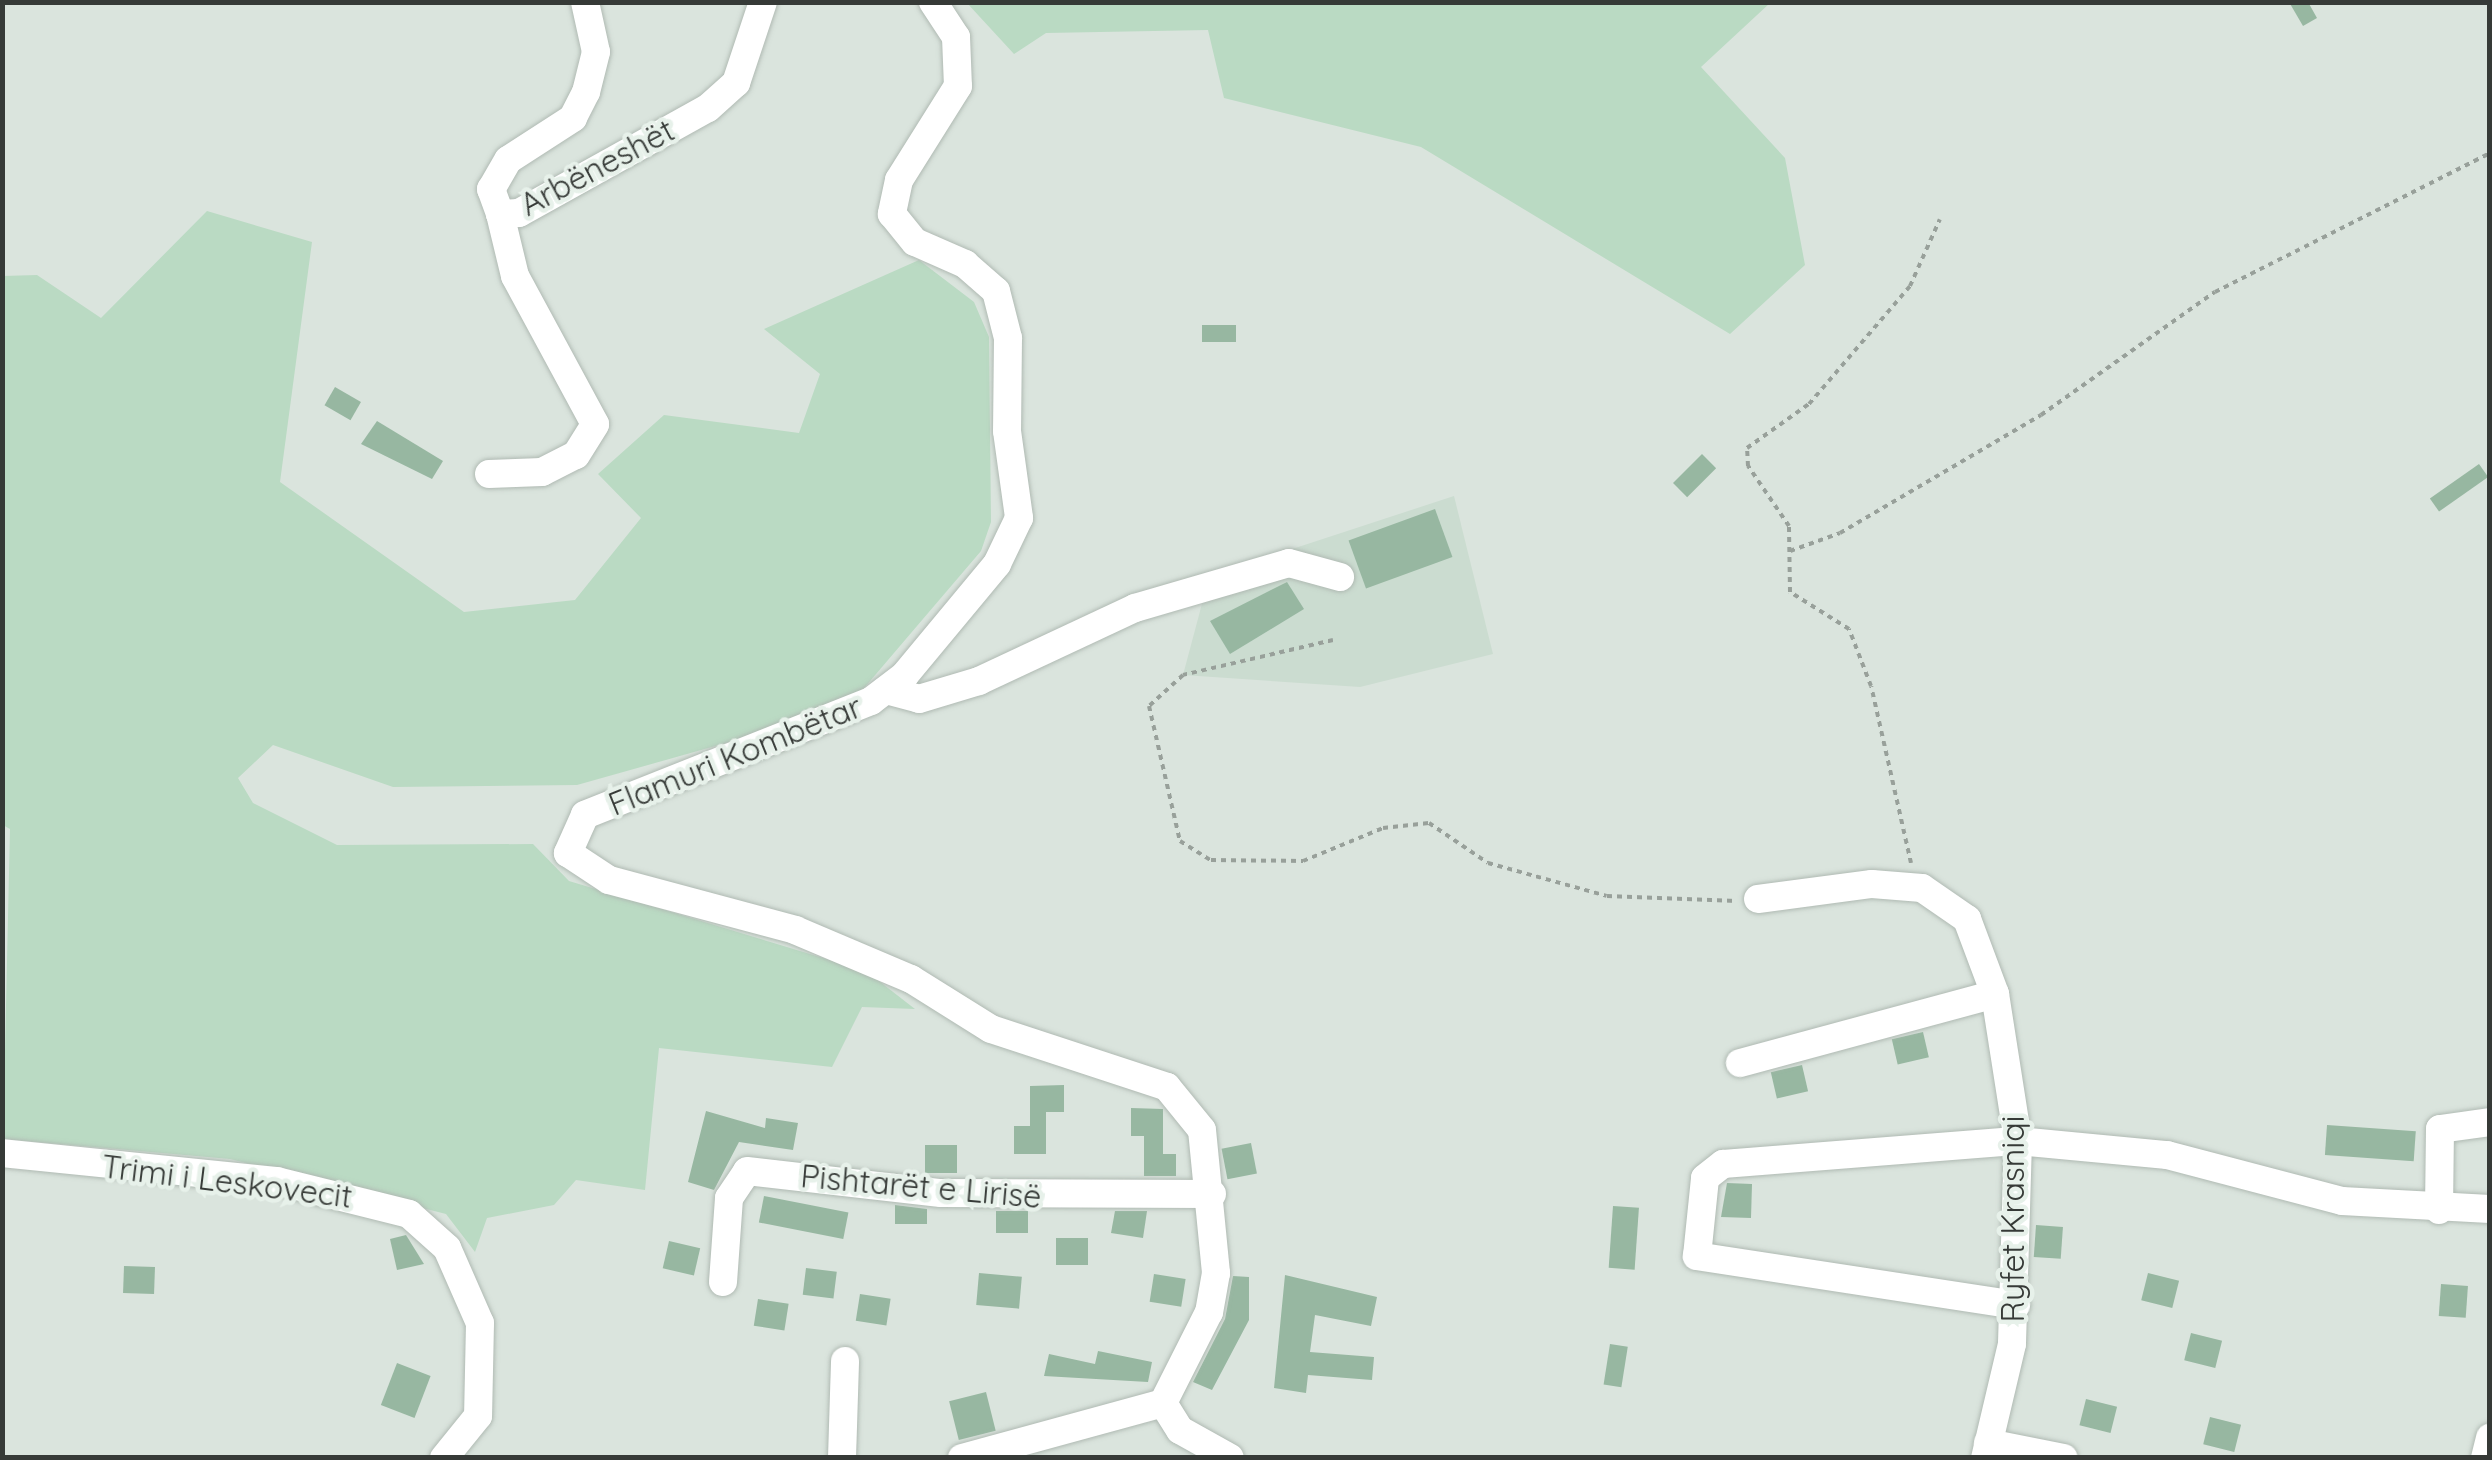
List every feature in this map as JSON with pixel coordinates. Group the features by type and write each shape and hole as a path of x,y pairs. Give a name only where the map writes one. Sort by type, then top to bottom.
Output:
{"street":[{"name":"Arbëneshët","path":"586,2 596,52 586,92 573,118 508,160 491,189 500,214 519,213 708,108 736,83 763,2"},
{"name":"Flamuri Kombëtar","path":"933,2 956,37 958,86 899,180 892,214 915,242 966,264 996,291 1008,338 1006,431 1019,518 996,564 886,690 833,723 585,815 568,853 609,880 796,930 912,980 991,1029 1167,1087 1202,1130 1212,1194 1209,1312 1163,1403"},
{"path":"489,474 542,472 576,456 594,424 515,276 500,214"},
{"path":"886,690 919,699 964,686 1136,608 1289,563 1340,577"},
{"name":"Ryfet Krasniqi","path":"1758,900 1872,884 1916,888 1967,919 1995,994 2018,1141 2016,1306 1987,1450 2064,1458"},
{"path":"1740,1064 1995,994"},
{"path":"2439,1210 2440,1130 2490,1122"},
{"path":"2016,1306 1697,1256 1711,1167 2018,1141 2167,1155 2342,1201 2439,1210 2490,1209"},
{"name":"Trimi i Leskovecit","path":"2,1153 276,1182 410,1214 447,1248 480,1323 478,1416 444,1458"},
{"name":"Pishtarët e Lirisë","path":"723,1282 729,1198 747,1171 941,1192 1212,1194"},
{"path":"842,1458 846,1361"},
{"path":"962,1458 1163,1403 1180,1430 1230,1458"},
{"path":"2484,1458 2490,1438"}],"path":[{"path":"1790,551 1840,533 2041,415 2215,292 2490,153"},
{"path":"1916,888 1872,686 1849,629 1790,592 1789,526 1748,466 1747,448 1808,404 1910,286 1940,219"},
{"path":"1333,640 1183,675 1149,706 1180,841 1211,860 1303,861 1382,828 1428,823 1488,863 1607,896 1758,900"}],"shaded area":[{"path":"1454,496 1493,654 1360,687 1183,675 1203,600 1280,553"}],"green space":[{"path":"967,3 1770,3 1701,67 1785,158 1805,265 1730,334 1421,147 1224,98 1208,30 1046,33 1014,54"},
{"path":"207,211 312,242 280,482 464,612 575,600 641,518 598,474 664,415 799,433 820,374 764,329 919,260 974,302 989,337 991,522 981,551 859,694 783,727 577,785 393,787 273,745 238,778 253,803 337,845 533,844 569,881 866,971 915,1009 862,1007 832,1067 659,1048 645,1190 576,1180 554,1205 487,1218 475,1252 446,1214 230,1159 3,1139 10,829 3,825 3,276 37,275 101,318"}],"building":[{"path":"2289,2 2308,2 2317,18 2303,26"},
{"path":"1202,325 1236,325 1236,342 1202,342"},
{"path":"335,387 361,402 350,420 324,405"},
{"path":"377,421 443,461 432,479 361,444"},
{"path":"1702,454 1716,468 1687,497 1673,483"},
{"path":"2479,464 2488,477 2439,512 2430,498"},
{"path":"1435,509 1452,557 1366,588 1349,540"},
{"path":"1287,582 1304,609 1230,654 1210,621"},
{"path":"1923,1032 1929,1057 1898,1065 1892,1039"},
{"path":"1802,1065 1808,1091 1777,1099 1771,1072"},
{"path":"1064,1085 1064,1112 1046,1112 1046,1154 1014,1154 1014,1126 1030,1126 1030,1086"},
{"path":"1131,1108 1163,1109 1163,1154 1176,1154 1176,1176 1144,1176 1144,1136 1131,1136"},
{"path":"706,1111 765,1128 766,1118 798,1123 793,1150 739,1142 714,1190 688,1182"},
{"path":"2327,1125 2416,1131 2414,1161 2325,1155"},
{"path":"1251,1143 1257,1173 1227,1179 1222,1149"},
{"path":"925,1145 957,1145 957,1173 925,1173"},
{"path":"1727,1183 1752,1184 1751,1218 1721,1217"},
{"path":"764,1196 848,1212 843,1239 759,1223"},
{"path":"895,1205 927,1209 927,1224 895,1224"},
{"path":"1613,1206 1639,1208 1635,1270 1609,1268"},
{"path":"996,1211 1028,1211 1028,1233 996,1233"},
{"path":"1115,1211 1147,1211 1143,1238 1111,1233"},
{"path":"2036,1225 2063,1227 2061,1259 2034,1257"},
{"path":"406,1235 424,1264 397,1270 390,1239"},
{"path":"1056,1238 1088,1238 1088,1265 1056,1265"},
{"path":"669,1241 700,1248 694,1275 663,1268"},
{"path":"124,1266 155,1267 154,1294 123,1293"},
{"path":"806,1268 837,1272 833,1299 803,1295"},
{"path":"979,1273 1022,1277 1019,1309 976,1305"},
{"path":"2148,1273 2179,1281 2172,1308 2141,1300"},
{"path":"1154,1274 1186,1279 1181,1307 1150,1302"},
{"path":"1285,1275 1377,1297 1371,1326 1315,1315 1310,1352 1374,1357 1372,1380 1308,1375 1306,1393 1274,1388"},
{"path":"1233,1276 1249,1277 1249,1320 1212,1390 1193,1382 1225,1319"},
{"path":"2441,1284 2468,1286 2466,1318 2439,1316"},
{"path":"860,1294 891,1299 886,1326 856,1321"},
{"path":"758,1299 789,1304 784,1331 754,1326"},
{"path":"2191,1333 2222,1341 2215,1368 2184,1360"},
{"path":"1610,1344 1628,1347 1621,1387 1604,1384"},
{"path":"1098,1351 1152,1362 1148,1382 1044,1376 1049,1354 1095,1364"},
{"path":"397,1363 431,1376 414,1418 381,1405"},
{"path":"986,1392 996,1431 959,1440 949,1401"},
{"path":"2086,1399 2117,1407 2111,1433 2079,1425"},
{"path":"2210,1417 2241,1425 2234,1452 2203,1444"}]}
